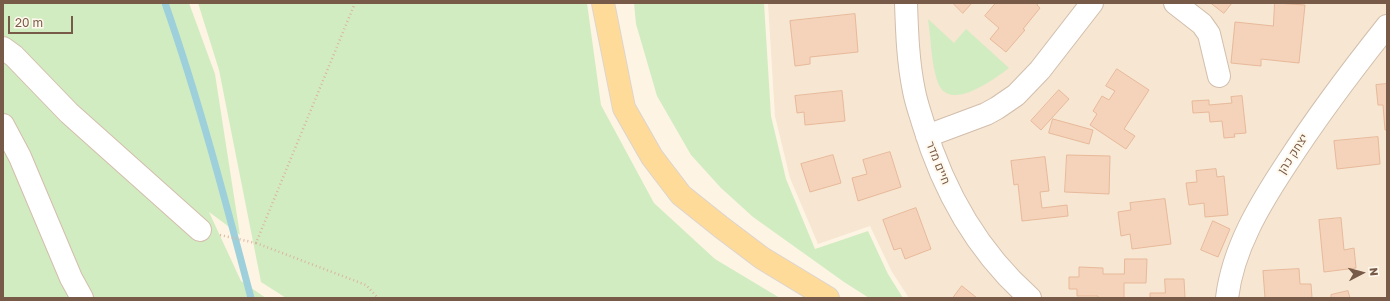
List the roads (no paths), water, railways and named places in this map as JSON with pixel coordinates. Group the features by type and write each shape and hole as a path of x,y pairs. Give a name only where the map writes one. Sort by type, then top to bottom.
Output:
{"main road":[{"path":"603,3 624,108 652,157 681,194 721,227 762,258 828,298"}],"street":[{"name":"חיים מדר","path":"906,3 907,39 914,92 930,146 949,192 972,231 996,264 1030,298"},
{"path":"927,136 986,114 1016,95 1040,70 1092,3"},
{"path":"1175,3 1202,24 1209,34 1219,76"},
{"name":"יצחק כהן","path":"1227,298 1234,267 1243,242 1256,214 1288,161 1318,116 1387,26"},
{"path":"3,48 14,56 69,113 200,230"},
{"path":"3,125 20,157 71,278 82,298"}],"waterway":[{"path":"165,3 200,113 251,298"}]}
